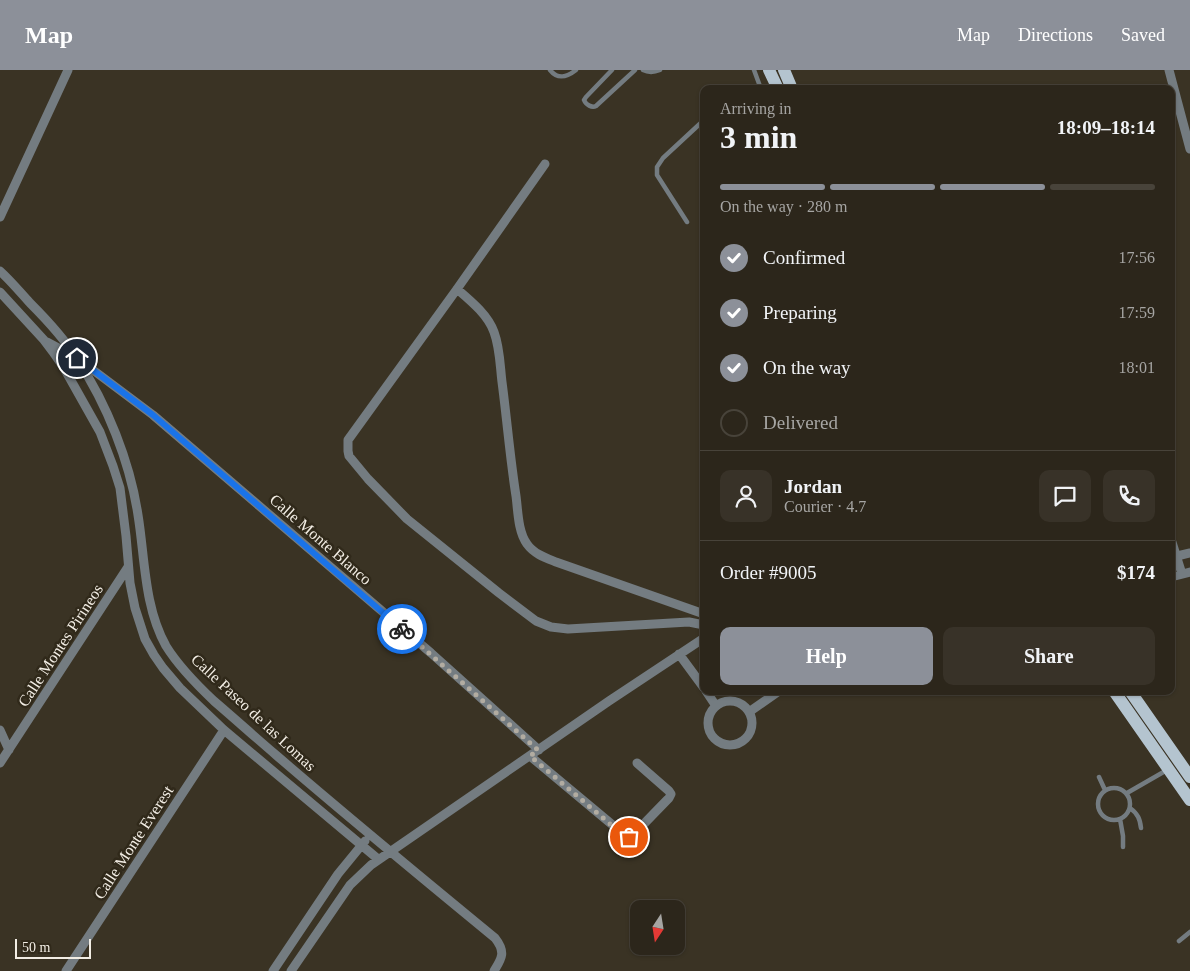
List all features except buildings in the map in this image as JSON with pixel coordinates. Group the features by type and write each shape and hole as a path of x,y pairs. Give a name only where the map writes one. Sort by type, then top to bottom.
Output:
{"main road":[{"path":"769,70 776,85"},
{"path":"784,70 790,85"},
{"path":"1117,695 1190,800"},
{"path":"1133,695 1190,776"}],"street":[{"path":"0,217 68,70"},
{"path":"1169,70 1173,85"},
{"path":"1175,93 1190,149"},
{"path":"545,164 457,290 348,440 348,456 407,518 536,621 551,627 568,629 689,622 700,625"},
{"name":"Calle Paseo de las Lomas","path":"0,271 53,327 77,358 103,406 125,462 132,487 148,588 158,629 174,657 190,679 233,717 371,836 495,938 503,952 494,971"},
{"path":"457,290 480,311 494,332 500,364 520,523 527,544 537,553 561,564 700,613"},
{"name":"Calle Paseo de las Lomas","path":"0,292 44,340 64,368 100,432 120,488 128,567 135,608 145,639 154,655 175,683 224,730 378,859"},
{"path":"44,340 77,358"},
{"name":"Calle Monte Blanco","path":"77,358 153,415 431,653 538,750"},
{"path":"1175,556 1190,553"},
{"path":"1175,557 1186,573"},
{"name":"Calle Montes Pirineos","path":"0,763 128,567"},
{"path":"291,971 350,885 378,859 700,641"},
{"path":"679,654 700,683"},
{"path":"708,695 716,706"},
{"path":"749,712 773,695"},
{"path":"728,701 736,702 749,712 752,724 750,732 741,742 724,744 713,736 708,720 716,706 728,701"},
{"path":"0,730 9,750"},
{"name":"Calle Monte Everest","path":"66,971 224,730"},
{"path":"530,756 627,837 635,833 671,794 670,791 637,763"},
{"path":"273,971 338,874 361,845 371,836"}],"lane":[{"path":"550,70 559,77 568,76 576,70"},
{"path":"612,70 584,100 585,103 591,107 596,106 635,70"},
{"path":"643,70 654,72 660,70"},
{"path":"754,70 760,85"},
{"path":"687,222 657,176 657,167 663,158 700,124"},
{"path":"1127,793 1169,770"},
{"path":"1099,777 1106,790"},
{"path":"1113,787 1121,788 1127,793 1131,800 1130,808 1126,815 1120,819 1112,820 1104,817 1099,811 1100,795 1106,790 1113,787"},
{"path":"1130,808 1138,814 1142,828"},
{"path":"1120,819 1123,847"},
{"path":"1179,941 1190,932"}],"way so far":[{"path":"402,629 538,750 530,756 625,837 629,837"}],"route":[{"path":"77,358 153,415 402,629"}]}
